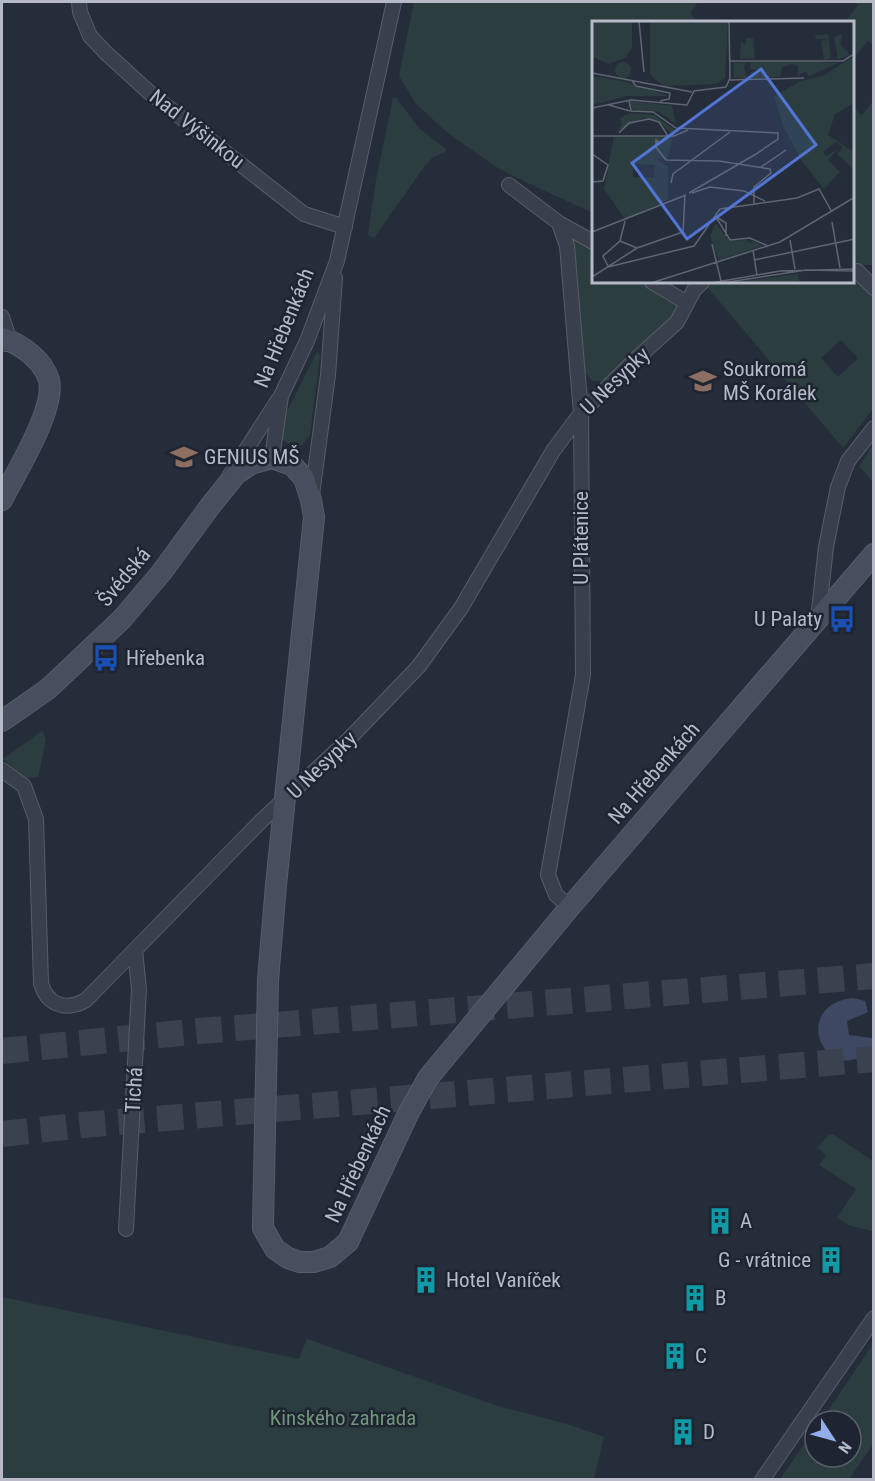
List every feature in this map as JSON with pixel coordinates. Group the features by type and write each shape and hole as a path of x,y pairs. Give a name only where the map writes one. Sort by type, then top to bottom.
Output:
{"street":[{"name":"Nad Výšinkou","path":"79,2 80,12 90,36 150,93 304,214 345,227"},
{"name":"Na Hřebenkách","path":"393,2 337,261 307,341 281,396 272,458 292,465 304,478 314,517 268,980 263,1228 275,1249 288,1258 300,1262 314,1262 330,1257 348,1242 360,1221 408,1114 428,1078 570,907 873,554"},
{"path":"509,185 559,223 592,242"},
{"name":"U Plátenice","path":"559,223 567,246 580,412 583,675 548,875 556,895 570,907"},
{"name":"Na Hřebenkách","path":"311,500 328,375 337,261"},
{"path":"855,271 873,272"},
{"path":"855,271 873,288"},
{"path":"655,284 687,303"},
{"name":"U Nesypky","path":"2,770 24,786 36,819 41,983 44,994 60,1006 69,1007 80,1004 261,821 349,739 419,666 461,608 553,451 580,412 677,322 694,290 700,284"},
{"path":"2,317 4,342 30,353 49,379 50,389 47,410 2,500"},
{"path":"211,505 281,396"},
{"path":"817,621 826,547 838,487 848,461 873,428"},
{"name":"Švédská","path":"2,721 48,689 122,619 161,573 236,474 251,464 272,458"},
{"name":"Tichá","path":"126,1229 139,989 135,950"},
{"path":"762,1479 873,1318"}],"green space":[{"path":"414,2 698,2 690,13 695,19 693,21 592,21 592,213 498,168 449,134 416,104 399,76"},
{"path":"854,2 873,2 874,45 868,41 854,58 854,21 846,21 858,5"},
{"path":"393,98 396,98 420,129 446,149 445,152 433,157 424,167 374,238 368,235 376,180"},
{"path":"873,101 873,265 854,265 854,109 862,115"},
{"path":"572,237 592,249 592,284 644,284 677,306 679,312 678,319 602,381 592,381 585,372"},
{"path":"854,273 873,277 873,409 843,448 708,288 703,285 854,284","holes":["841,340 858,358 838,377 821,358"]},
{"path":"317,352 320,356 310,435 302,445 293,447 280,438 278,429"},
{"path":"873,445 873,482 859,466"},
{"path":"42,731 46,739 38,777 25,778 3,759"},
{"path":"833,1134 873,1161 873,1231 851,1226 837,1218 856,1189 819,1165 826,1155 818,1148 828,1135"},
{"name":"Kinského zahrada","path":"2,1297 299,1359 307,1339 498,1406 567,1424 604,1437 594,1479 2,1479"},
{"path":"873,1344 873,1444 863,1459 863,1409 829,1409"},
{"path":"803,1446 803,1469 856,1469 849,1479 780,1479"}],"water":[{"path":"853,998 865,1001 868,1012 847,1021 849,1035 872,1038 873,1049 855,1059 840,1060 828,1053 821,1042 818,1028 822,1014 833,1004"}],"tunnel":[{"path":"2,1051 200,1031 874,976"},
{"path":"2,1134 83,1125 874,1059"}],"place":[{"name":"Soukromá MŠ Korálek","path":"703,381"},
{"name":"GENIUS MŠ","path":"184,457"},
{"name":"U Palaty","path":"842,619"},
{"name":"Hřebenka","path":"106,658"},
{"name":"A","path":"720,1221"},
{"name":"G - vrátnice","path":"831,1260"},
{"name":"Hotel Vaníček","path":"426,1280"},
{"name":"B","path":"695,1298"},
{"name":"C","path":"675,1356"},
{"name":"D","path":"683,1432"}]}
